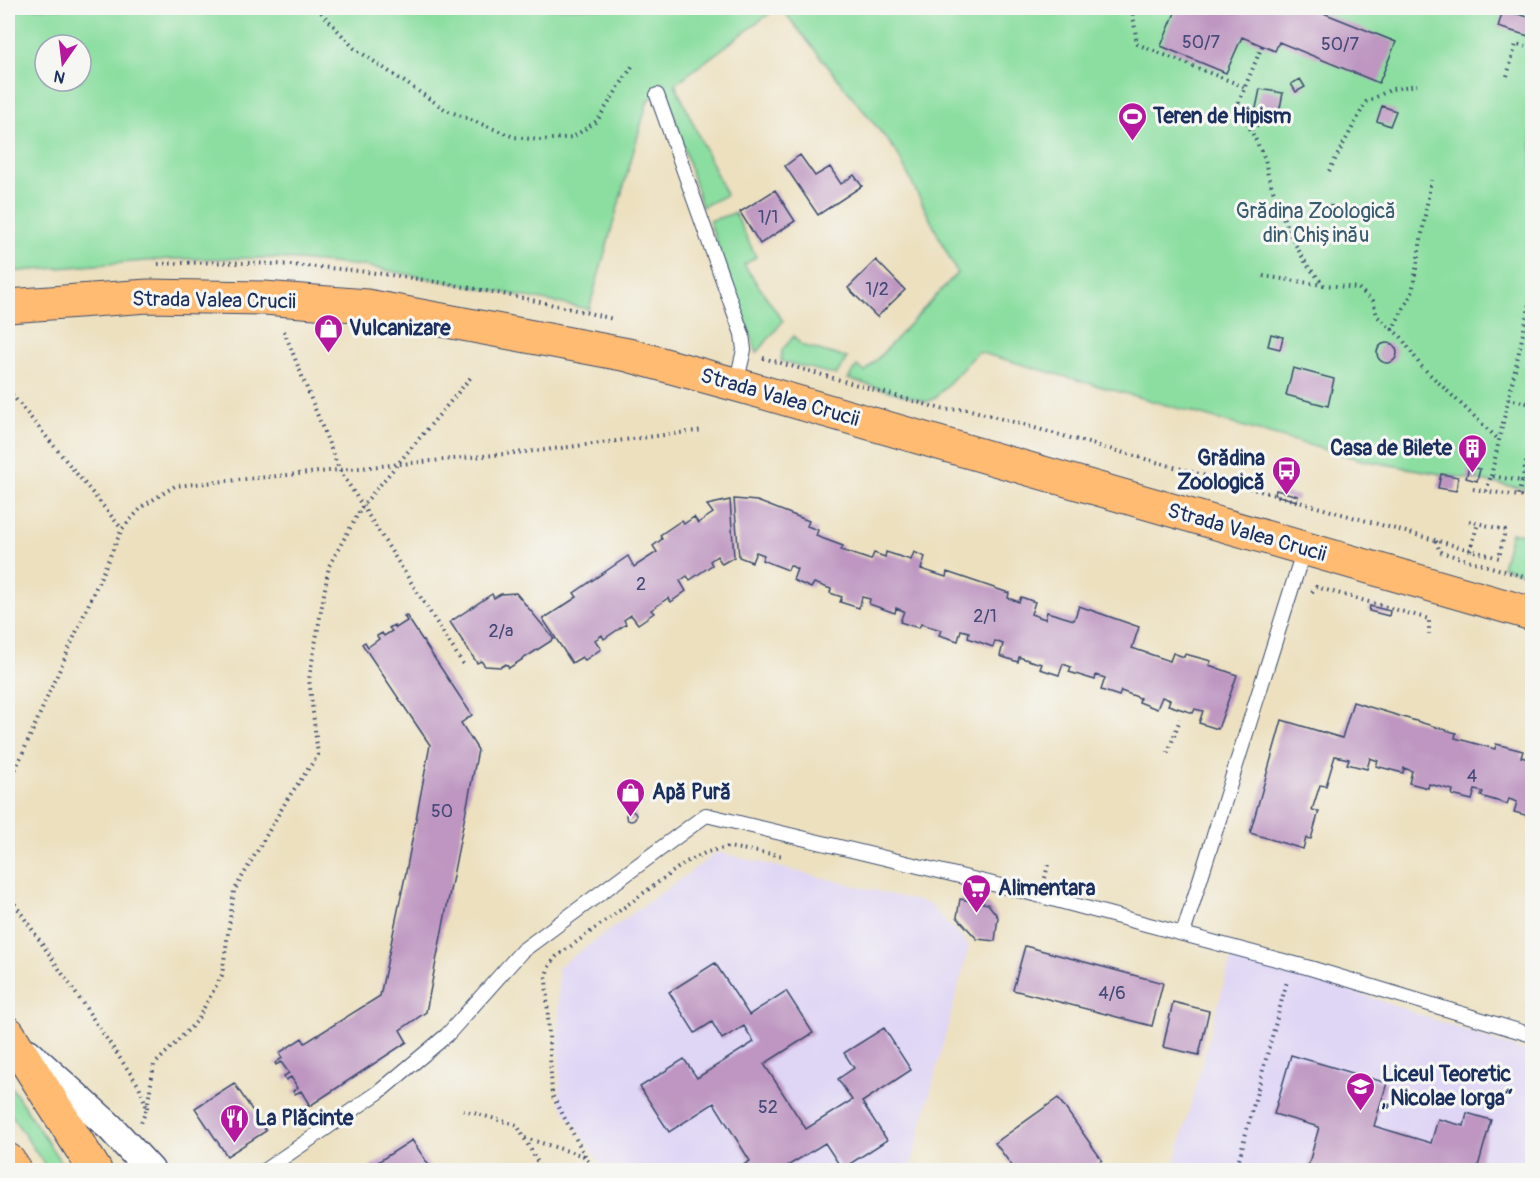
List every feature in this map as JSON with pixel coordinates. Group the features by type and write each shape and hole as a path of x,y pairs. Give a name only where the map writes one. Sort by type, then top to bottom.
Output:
{"main road":[{"name":"Strada Valea Crucii","path":"8,306 148,296 264,298 367,306 628,355 736,384 1533,614"},
{"path":"8,1035 95,1170"},
{"path":"8,1160 15,1170"}],"street":[{"path":"8,1035 110,1127 150,1170"}],"lane":[{"path":"657,95 742,334 744,350 736,384"},
{"path":"1183,934 1304,549"},
{"path":"265,1170 379,1092 447,1035 522,951 706,815 1026,892 1292,963 1533,1035"}],"path":[{"path":"317,8 354,48 446,110 514,136 541,140 573,137 597,121 633,65"},
{"path":"1132,8 1137,44 1245,87"},
{"path":"1507,76 1516,44 1533,48"},
{"path":"1262,46 1238,104 1265,159 1268,176 1289,233 1306,265 1324,285"},
{"path":"1329,171 1366,102 1392,89 1417,85"},
{"path":"1251,129 1259,124 1261,114"},
{"path":"1392,330 1412,293 1431,180"},
{"path":"1263,276 1358,288 1373,301 1377,316 1392,330 1421,366 1499,440"},
{"path":"1486,491 1533,294"},
{"path":"284,331 339,469 465,668"},
{"path":"138,1131 147,1108 154,1065 195,1022 222,975 234,891 288,798 318,755 309,680 329,566 363,505 472,376"},
{"path":"8,390 122,530"},
{"path":"1508,399 1533,404"},
{"path":"967,409 1498,558 1505,530 1469,521"},
{"path":"8,786 122,530 143,506 175,486 545,450 704,430"},
{"path":"1518,496 1533,435"},
{"path":"1491,476 1522,481"},
{"path":"1473,489 1533,498"},
{"path":"1470,550 1478,523"},
{"path":"1436,542 1440,552 1533,579"},
{"path":"1306,599 1316,587 1429,619 1429,634"},
{"path":"1168,753 1180,719"},
{"path":"524,1137 586,1159 552,1095 546,978 550,964 556,957 696,857 719,848 729,847 776,857 787,856"},
{"path":"8,894 139,1086 147,1108"},
{"path":"1236,1170 1292,963"},
{"path":"464,1110 517,1125 542,1170"}],"shaded area":[{"path":"718,852 929,904 969,946 910,1170 605,1170 560,1103 558,967"},
{"name":"Liceul Teoretic „Nicolae Iorga“","path":"1231,958 1370,997 1532,1054 1532,1170 1173,1170"}],"green space":[{"path":"8,8 777,8 675,84 726,195 702,207 666,89 648,100 589,309 364,266 274,258 170,259 8,272"},
{"name":"Grădina Zoologică din Chișinău","path":"781,8 1532,8 1532,490 1362,460 978,352 935,398 927,402 848,379 857,366 865,372 957,273 896,151"},
{"path":"735,213 756,257 744,265 783,321 757,353 709,221"},
{"path":"794,336 801,345 847,358 836,375 781,361 782,350"},
{"path":"1511,533 1532,534 1532,576 1502,567"},
{"path":"8,1082 66,1170 48,1170 8,1110"}],"building":[{"path":"1177,8 1311,8 1396,42 1379,83 1279,42 1275,51 1242,37 1226,73 1161,46"},
{"path":"1503,10 1532,18 1532,37 1498,27"},
{"path":"1300,79 1305,87 1296,92 1291,84"},
{"path":"1260,89 1283,93 1278,118 1255,113"},
{"path":"1382,106 1396,111 1390,126 1377,121"},
{"path":"800,155 815,176 830,167 841,184 854,175 862,186 818,215 785,166"},
{"path":"775,190 795,221 760,244 740,212"},
{"path":"1323,205 1334,206 1332,216 1321,214"},
{"path":"876,260 905,290 877,317 848,288"},
{"path":"1271,334 1283,337 1280,349 1268,346"},
{"path":"1383,343 1391,343 1397,349 1397,357 1391,363 1383,363 1377,357 1377,349"},
{"path":"1293,368 1334,379 1328,406 1286,395"},
{"name":"Casa de Bilete","path":"1469,467 1480,469 1477,481 1466,478"},
{"path":"1441,474 1458,477 1456,491 1438,488"},
{"path":"1276,490 1298,496 1297,501 1275,495"},
{"path":"734,499 757,501 809,521 807,526 818,530 816,536 843,546 841,550 871,560 874,553 885,557 886,552 911,560 914,552 925,557 921,569 946,577 947,572 1009,593 1008,598 1019,602 1021,597 1035,602 1031,614 1045,619 1047,612 1074,620 1079,606 1139,627 1132,648 1170,661 1173,653 1211,661 1209,665 1237,675 1218,729 1199,723 1203,711 1195,709 1193,713 1168,705 1170,700 1162,697 1157,709 1139,702 1140,698 1121,691 1119,696 1101,690 1105,678 1096,675 1095,680 1069,672 1071,667 1063,664 1059,675 1040,669 1042,664 1019,657 1018,662 1000,656 1003,644 995,641 993,647 968,638 969,632 961,630 958,641 939,635 941,630 921,624 919,628 900,622 904,611 896,608 895,613 869,604 870,599 862,597 859,608 840,602 842,597 830,593 831,589 814,583 811,588 793,580 797,569 790,565 788,570 762,560 764,555 756,552 752,562 739,557"},
{"path":"730,500 734,557 722,564 717,556 710,561 712,565 690,580 687,576 680,581 686,591 671,602 668,598 651,610 654,613 638,624 631,615 624,620 626,624 604,639 602,635 595,640 601,649 585,660 582,657 572,663 543,619 577,597 574,593 628,556 634,567 657,552 653,546 662,539 660,535 682,520 684,524 694,517 698,523 713,513 707,505"},
{"path":"516,593 554,639 509,668 506,664 501,667 485,666 481,661 477,663 450,622 492,594 494,598 501,594"},
{"path":"1370,606 1390,611 1389,616 1369,611"},
{"path":"406,615 472,715 461,723 478,750 426,1012 400,1030 407,1042 305,1109 309,1104 301,1091 295,1094 293,1091 298,1088 291,1077 286,1080 284,1076 289,1073 281,1062 276,1065 275,1063 282,1058 279,1053 302,1038 305,1043 380,996 406,872 430,745 362,644 365,642 368,647 379,639 377,636 382,633 384,636 392,631 389,628 394,625 396,628 407,621 404,616"},
{"path":"1353,702 1456,733 1455,738 1495,749 1496,744 1523,751 1521,757 1532,760 1530,768 1532,768 1532,825 1529,816 1514,812 1517,802 1509,799 1507,804 1481,796 1483,792 1475,790 1472,800 1452,795 1453,790 1429,784 1428,788 1409,783 1412,771 1404,768 1403,773 1376,766 1378,761 1370,758 1367,769 1347,764 1349,759 1335,756 1326,786 1320,785 1312,810 1319,811 1311,839 1306,838 1303,849 1250,833 1282,720 1342,738"},
{"name":"Apă Pură","path":"631,811 635,812 635,820 631,821 627,820 626,816 627,812"},
{"path":"960,899 988,904 998,917 995,941 977,939 957,917"},
{"path":"1025,946 1163,983 1152,1026 1013,990"},
{"path":"715,963 749,1015 786,991 813,1033 764,1064 806,1129 852,1100 838,1079 854,1068 844,1053 884,1028 911,1070 862,1102 887,1140 842,1169 825,1143 781,1170 735,1170 750,1161 714,1103 669,1132 640,1087 684,1059 697,1078 754,1042 744,1026 722,1039 712,1022 695,1033 669,992"},
{"path":"1173,1002 1209,1011 1199,1055 1163,1047"},
{"path":"1291,1055 1387,1083 1374,1126 1431,1143 1438,1119 1464,1126 1467,1113 1491,1120 1477,1170 1307,1170 1319,1127 1274,1114"},
{"path":"234,1083 266,1131 227,1156 195,1108"},
{"path":"1058,1098 1102,1160 1087,1170 1015,1170 995,1143"},
{"path":"412,1140 432,1170 372,1170 370,1167"}],"place":[{"name":"Teren de Hipism","path":"1132,142"},
{"name":"Vulcanizare","path":"328,354"},
{"name":"Casa de Bilete","path":"1473,474"},
{"name":"Grădina Zoologică","path":"1286,496"},
{"name":"Apă Pură","path":"631,818"},
{"name":"Alimentara","path":"977,914"},
{"name":"Liceul Teoretic „Nicolae Iorga“","path":"1361,1112"},
{"name":"La Plăcinte","path":"234,1144"}]}
